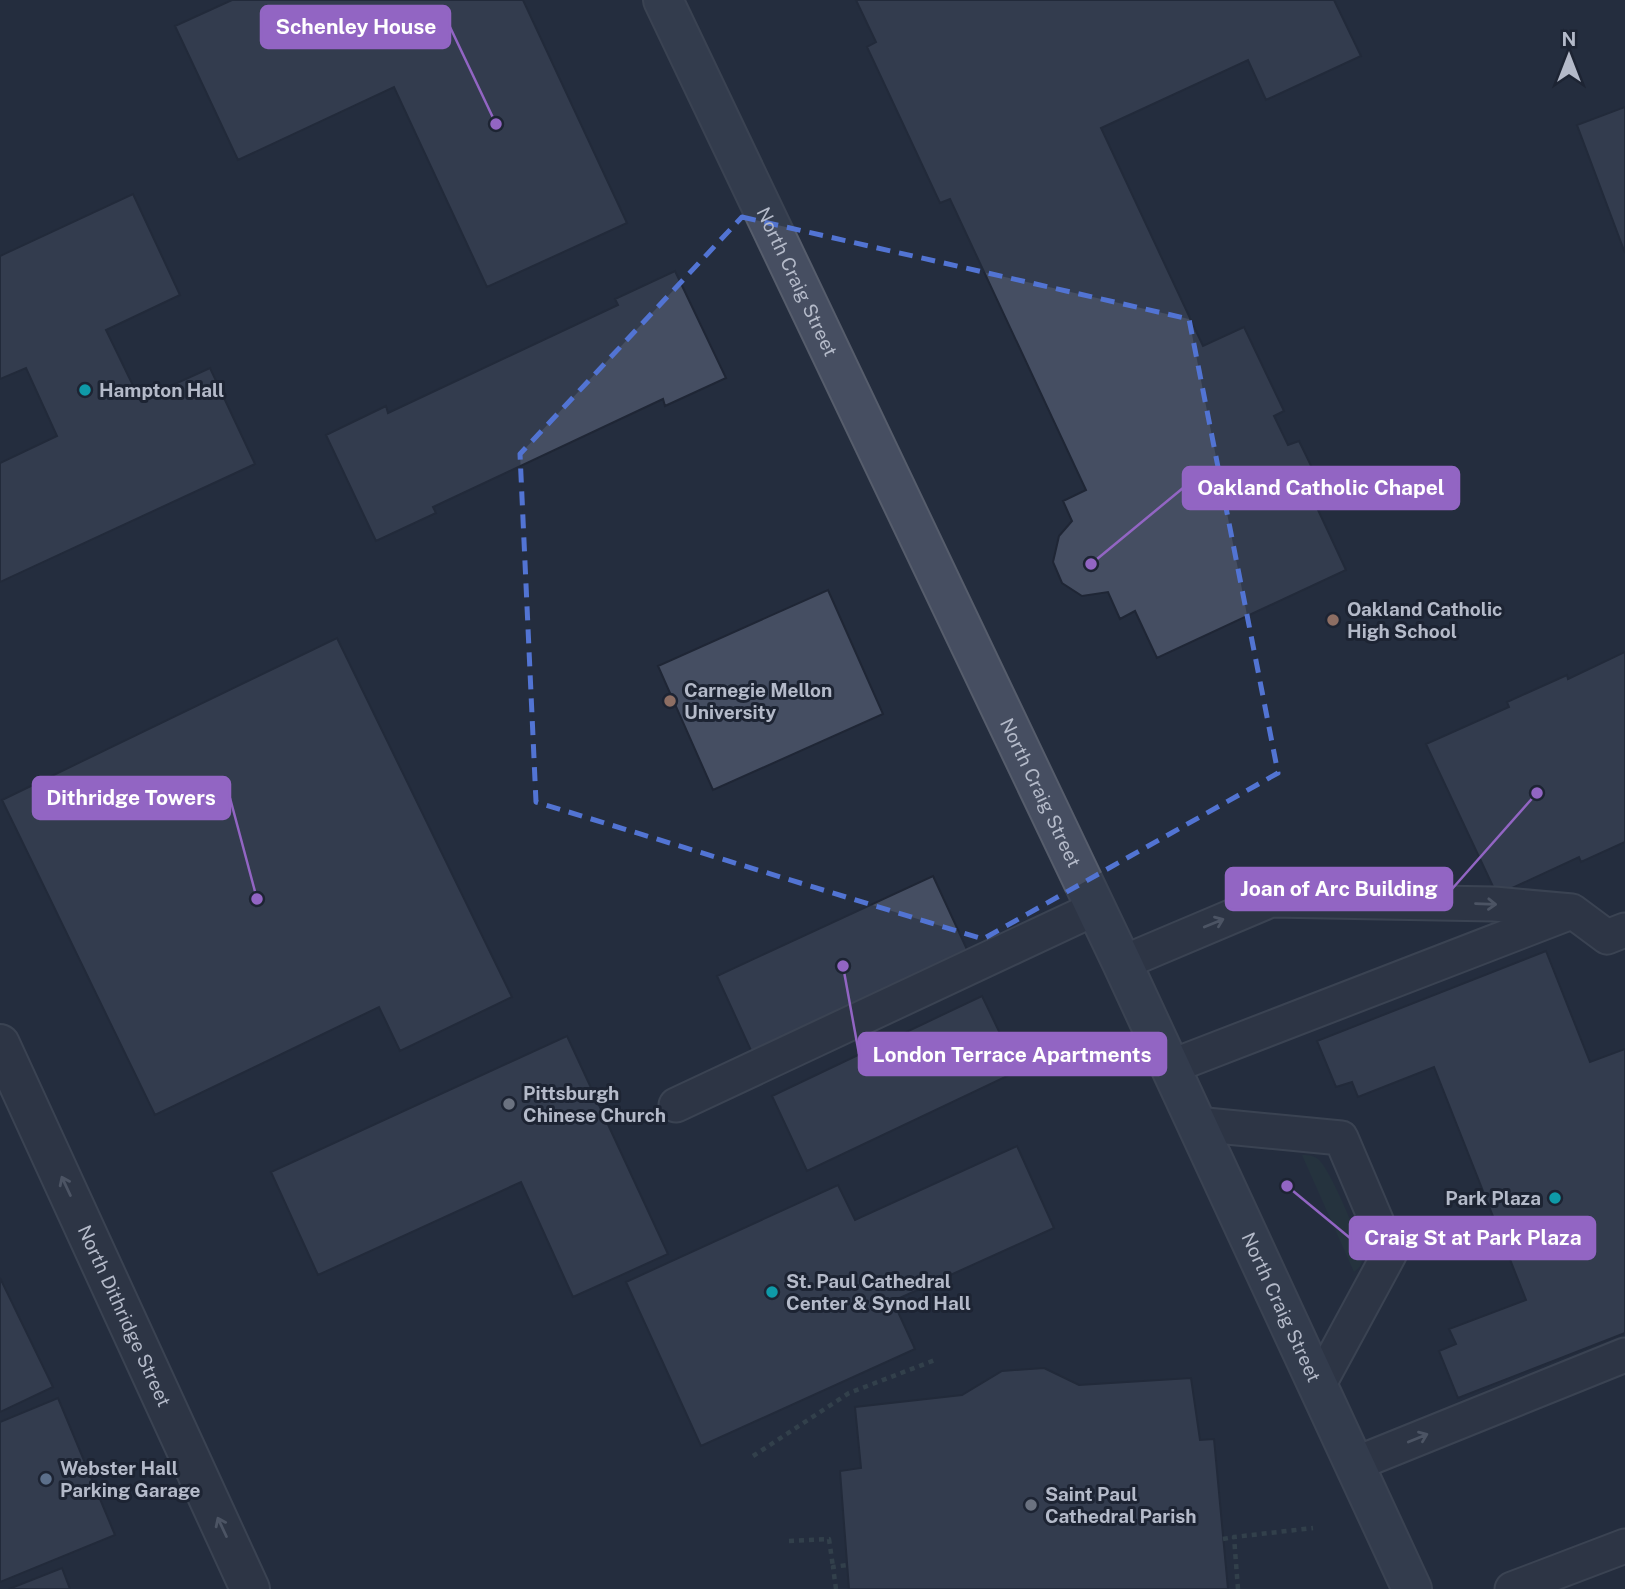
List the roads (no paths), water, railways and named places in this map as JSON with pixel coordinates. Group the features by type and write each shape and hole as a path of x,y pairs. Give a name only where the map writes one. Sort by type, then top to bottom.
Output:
{"main road":[{"name":"North Craig Street","path":"663,0 1122,963 1412,1589"}],"street":[{"name":"North Dithridge Street","path":"0,1044 250,1589"}],"lane":[{"path":"1122,963 1271,900 1494,904 1572,911 1607,937 1625,930"},
{"path":"676,1105 1096,908"},
{"path":"1170,1067 1572,911"},
{"path":"1196,1124 1341,1138 1390,1253 1318,1386"},
{"path":"1355,1464 1625,1355"},
{"path":"1512,1589 1625,1546"}],"place":[{"name":"Schenley House","path":"496,124"},
{"name":"Hampton Hall","path":"85,390"},
{"name":"Oakland Catholic Chapel","path":"1091,564"},
{"name":"Oakland Catholic High School","path":"1333,620"},
{"name":"Carnegie Mellon University","path":"670,701"},
{"name":"Joan of Arc Building","path":"1537,793"},
{"name":"Dithridge Towers","path":"257,899"},
{"name":"London Terrace Apartments","path":"843,966"},
{"name":"Pittsburgh Chinese Church","path":"509,1104"},
{"name":"Craig St at Park Plaza","path":"1287,1186"},
{"name":"Park Plaza","path":"1555,1198"},
{"name":"St. Paul Cathedral Center & Synod Hall","path":"772,1292"},
{"name":"Webster Hall Parking Garage","path":"46,1479"},
{"name":"Saint Paul Cathedral Parish","path":"1031,1505"}]}
